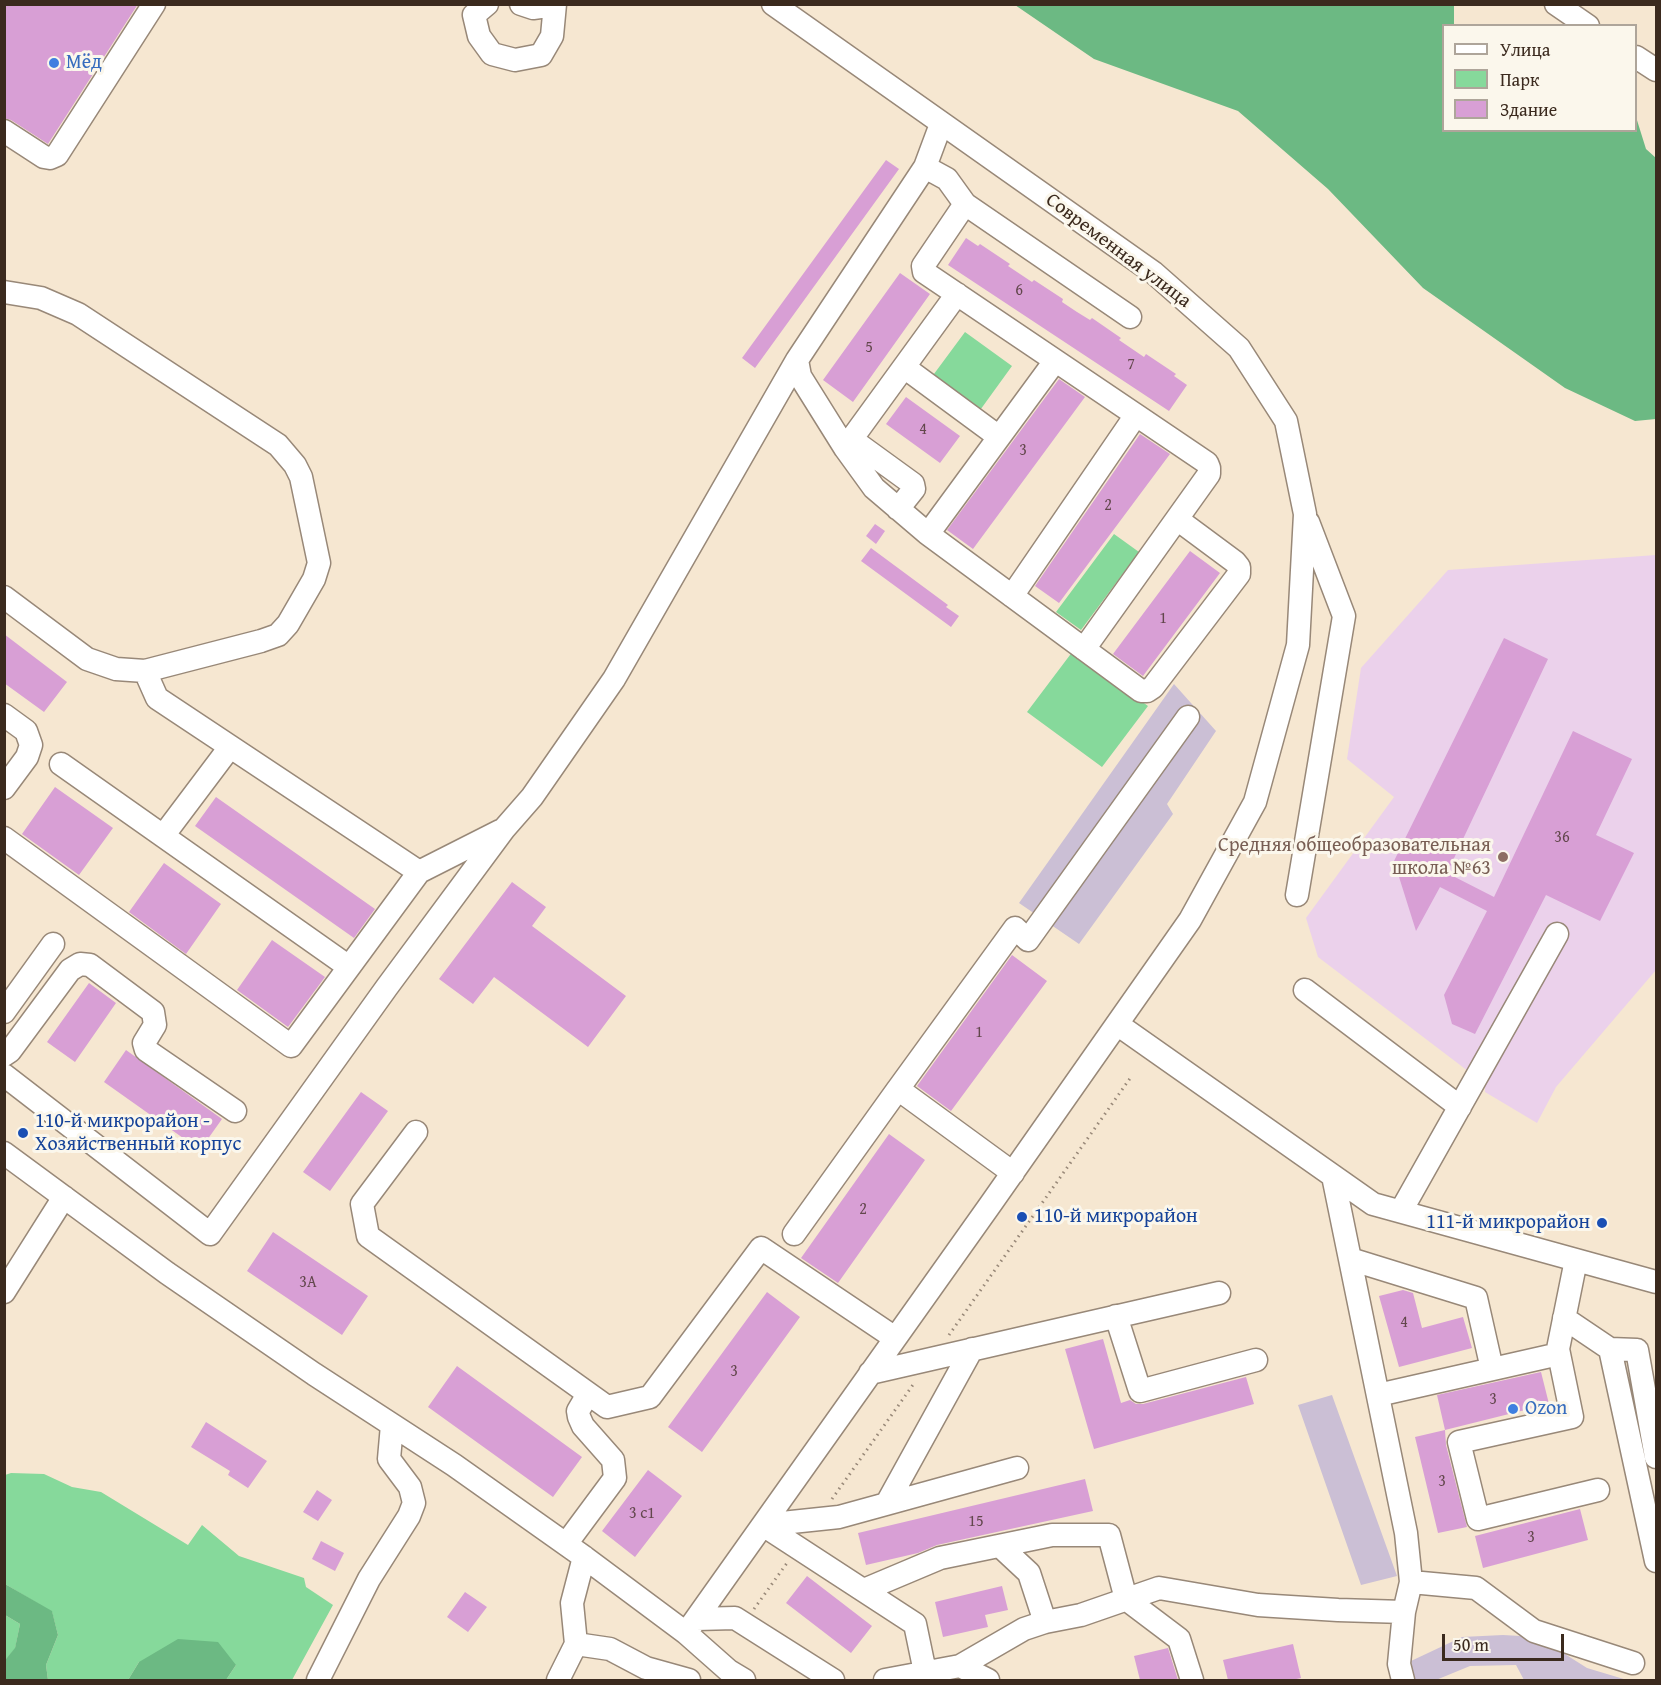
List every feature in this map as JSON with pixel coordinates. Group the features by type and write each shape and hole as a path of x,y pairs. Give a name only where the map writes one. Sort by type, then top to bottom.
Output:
{"street":[{"path":"4,131 44,157 50,158 57,155 154,4"},
{"path":"487,4 474,15 479,36 492,54 515,60 541,55 552,36 555,5 533,8 521,4"},
{"name":"Современная улица","path":"691,1626 1190,920 1255,802 1298,645 1305,514 1286,421 1239,348 1154,273 773,4"},
{"path":"1556,4 1585,24"},
{"path":"1637,58 1656,70"},
{"path":"4,1075 210,1234 387,987 504,829 532,797 614,679 797,360 925,167 941,124"},
{"path":"925,167 947,179 966,204 1130,317"},
{"path":"966,204 922,269 1207,463 1209,468 1209,474 1084,649"},
{"path":"4,292 41,298 78,314 278,446 288,456 301,477 319,563 314,579 284,630 261,642 145,671 116,669 87,659 4,597"},
{"path":"848,443 957,294"},
{"path":"797,360 800,376 848,443 874,488 928,534 1141,691 1147,691 1153,687 1239,574 1239,567 1235,562 1177,519"},
{"path":"928,534 1055,361"},
{"path":"904,367 999,437"},
{"path":"1011,596 1136,415"},
{"path":"1297,894 1344,616 1305,514"},
{"path":"145,671 157,698 419,872"},
{"path":"4,715 26,731 31,745 27,757 4,788"},
{"path":"794,1234 1016,928 1028,940 1188,717"},
{"path":"163,836 230,747"},
{"path":"61,764 349,967"},
{"path":"4,838 291,1046 419,872 504,829"},
{"path":"1401,1210 1557,934"},
{"path":"4,1012 53,944"},
{"path":"4,1055 10,1051 70,970 80,964 90,965 153,1012 155,1025 144,1043 146,1050 235,1111"},
{"path":"1305,990 1460,1107"},
{"path":"1117,1024 1372,1204 1401,1210 1656,1282"},
{"path":"898,1089 1013,1173"},
{"path":"416,1132 363,1204 368,1236 607,1407 650,1397 761,1248 895,1338"},
{"path":"4,1154 177,1280 314,1374 454,1465 575,1551 691,1626 733,1677"},
{"path":"1333,1176 1406,1533 1411,1582 1404,1612 1399,1664 1403,1680"},
{"path":"4,1292 64,1197"},
{"path":"1350,1259 1476,1298 1492,1369"},
{"path":"1576,1260 1558,1349 1572,1417 1459,1442 1479,1519 1598,1490"},
{"path":"870,1372 1219,1293"},
{"path":"1116,1316 1140,1391 1256,1360"},
{"path":"1564,1318 1610,1349 1647,1350 1656,1457"},
{"path":"887,1503 972,1349"},
{"path":"1610,1349 1656,1561"},
{"path":"1378,1395 1559,1354"},
{"path":"558,1680 576,1644 572,1603 575,1551 615,1478 613,1460 583,1426 579,1418 578,1411 588,1394"},
{"path":"318,1680 369,1579 409,1516 414,1503 410,1487 389,1459 392,1425"},
{"path":"763,1525 839,1516 1017,1468"},
{"path":"763,1525 915,1624 925,1672"},
{"path":"864,1590 940,1558 1052,1535 1109,1535 1126,1599 1179,1639 1192,1680"},
{"path":"1000,1546 1029,1573 1045,1622"},
{"path":"1411,1582 1476,1588 1534,1630 1633,1663"},
{"path":"885,1680 960,1666 1024,1629 1081,1615 1160,1588 1258,1605 1404,1612"},
{"path":"691,1626 735,1618 833,1680"},
{"path":"576,1644 610,1649 646,1668 689,1680"},
{"path":"960,1666 988,1680"}],"shaded area":[{"name":"Средняя общеобразовательная школа №63","path":"1656,555 1656,970 1556,1087 1537,1123 1485,1092 1485,1084 1318,957 1306,918 1394,797 1347,759 1361,668 1448,570"},
{"path":"1174,684 1216,731 1167,804 1173,814 1079,944 1019,903"},
{"path":"1332,1395 1397,1576 1361,1585 1298,1405"},
{"path":"1503,1635 1538,1637 1587,1668 1627,1680 1524,1680 1516,1665 1470,1666 1436,1680 1414,1680 1411,1661 1462,1637"}],"green space":[{"path":"1015,5 1454,5 1454,24 1442,24 1442,132 1637,132 1637,120 1646,149 1656,158 1656,419 1635,421 1565,388 1423,288 1328,189 1238,111 1094,59"},
{"path":"965,332 1012,366 978,413 931,378"},
{"path":"1114,534 1139,552 1081,630 1056,612"},
{"path":"1073,651 1148,706 1102,767 1027,712"},
{"path":"11,1473 44,1474 72,1487 101,1492 188,1545 202,1525 239,1556 304,1578 306,1587 333,1605 292,1680 226,1680 236,1665 139,1662 128,1680 48,1680 46,1665 58,1635 52,1612 5,1584 5,1475"},
{"path":"5,1584 52,1611 58,1635 46,1665 48,1680 5,1680 5,1660 15,1648 20,1624 5,1615"},
{"path":"5,1615 20,1624 15,1649 5,1660"},
{"path":"178,1639 218,1642 236,1665 226,1680 128,1680 139,1662"}],"building":[{"name":"Мёд","path":"4,4 138,4 48,144 11,120 4,118"},
{"path":"886,160 899,169 755,368 742,358"},
{"path":"966,238 978,246 980,244 1032,282 1034,280 1063,299 1062,302 1077,312 1090,320 1092,318 1144,357 1146,354 1176,374 1174,376 1187,385 1169,411 948,265"},
{"path":"900,273 930,294 853,402 823,380"},
{"path":"1059,379 1085,397 973,549 947,530"},
{"path":"906,397 960,436 940,463 886,424"},
{"path":"1140,434 1170,454 1059,603 1035,586"},
{"path":"875,524 885,531 876,544 866,536"},
{"path":"871,548 948,605 946,607 959,616 951,627 861,561"},
{"path":"1190,551 1220,573 1143,676 1113,654"},
{"path":"4,634 67,682 44,712 4,683"},
{"path":"1504,638 1548,659 1447,873 1494,897 1573,731 1632,759 1596,835 1634,853 1600,921 1546,895 1475,1034 1452,1024 1444,995 1487,911 1440,887 1416,931 1394,861"},
{"path":"55,787 113,828 79,875 22,834"},
{"path":"216,797 375,909 354,938 195,826"},
{"path":"164,863 221,904 186,954 129,912"},
{"path":"512,882 546,907 532,926 626,996 588,1047 494,977 473,1004 439,979"},
{"path":"272,940 325,977 288,1027 237,990"},
{"path":"1012,955 1047,981 951,1111 917,1086"},
{"path":"89,983 116,1003 75,1062 47,1042"},
{"path":"126,1050 222,1119 200,1150 104,1082"},
{"path":"361,1092 388,1111 330,1191 303,1172"},
{"path":"889,1134 925,1160 838,1283 801,1258"},
{"path":"273,1232 368,1296 342,1335 247,1271"},
{"path":"1403,1290 1413,1293 1422,1328 1463,1317 1472,1348 1399,1367 1379,1296"},
{"path":"767,1292 800,1317 702,1452 668,1427"},
{"path":"1103,1339 1121,1403 1130,1400 1136,1404 1143,1404 1246,1377 1254,1404 1094,1449 1065,1349"},
{"path":"457,1366 582,1457 553,1497 428,1407"},
{"path":"1541,1372 1549,1404 1445,1430 1437,1395"},
{"path":"206,1422 267,1461 248,1488 228,1475 230,1471 191,1447"},
{"path":"1445,1430 1446,1445 1467,1527 1438,1533 1415,1437"},
{"path":"648,1470 682,1496 635,1557 602,1531"},
{"path":"1085,1479 1093,1511 937,1545 918,1553 866,1565 858,1533"},
{"path":"317,1490 332,1500 318,1521 303,1512"},
{"path":"1580,1509 1588,1540 1483,1568 1475,1536"},
{"path":"321,1541 344,1553 335,1571 312,1559"},
{"path":"807,1576 872,1626 851,1653 786,1603"},
{"path":"1002,1586 1008,1610 985,1615 988,1627 943,1637 935,1602"},
{"path":"465,1592 487,1607 468,1632 447,1617"},
{"path":"1293,1644 1301,1678 1228,1680 1223,1660"},
{"path":"1168,1648 1178,1680 1140,1680 1134,1656"}],"place":[{"name":"Мёд","path":"54,63"},
{"name":"Средняя общеобразовательная школа №63","path":"1503,857"},
{"name":"110-й микрорайон - Хозяйственный корпус","path":"23,1133"},
{"name":"110-й микрорайон","path":"1022,1217"},
{"name":"111-й микрорайон","path":"1602,1223"},
{"name":"Ozon","path":"1513,1409"}]}
